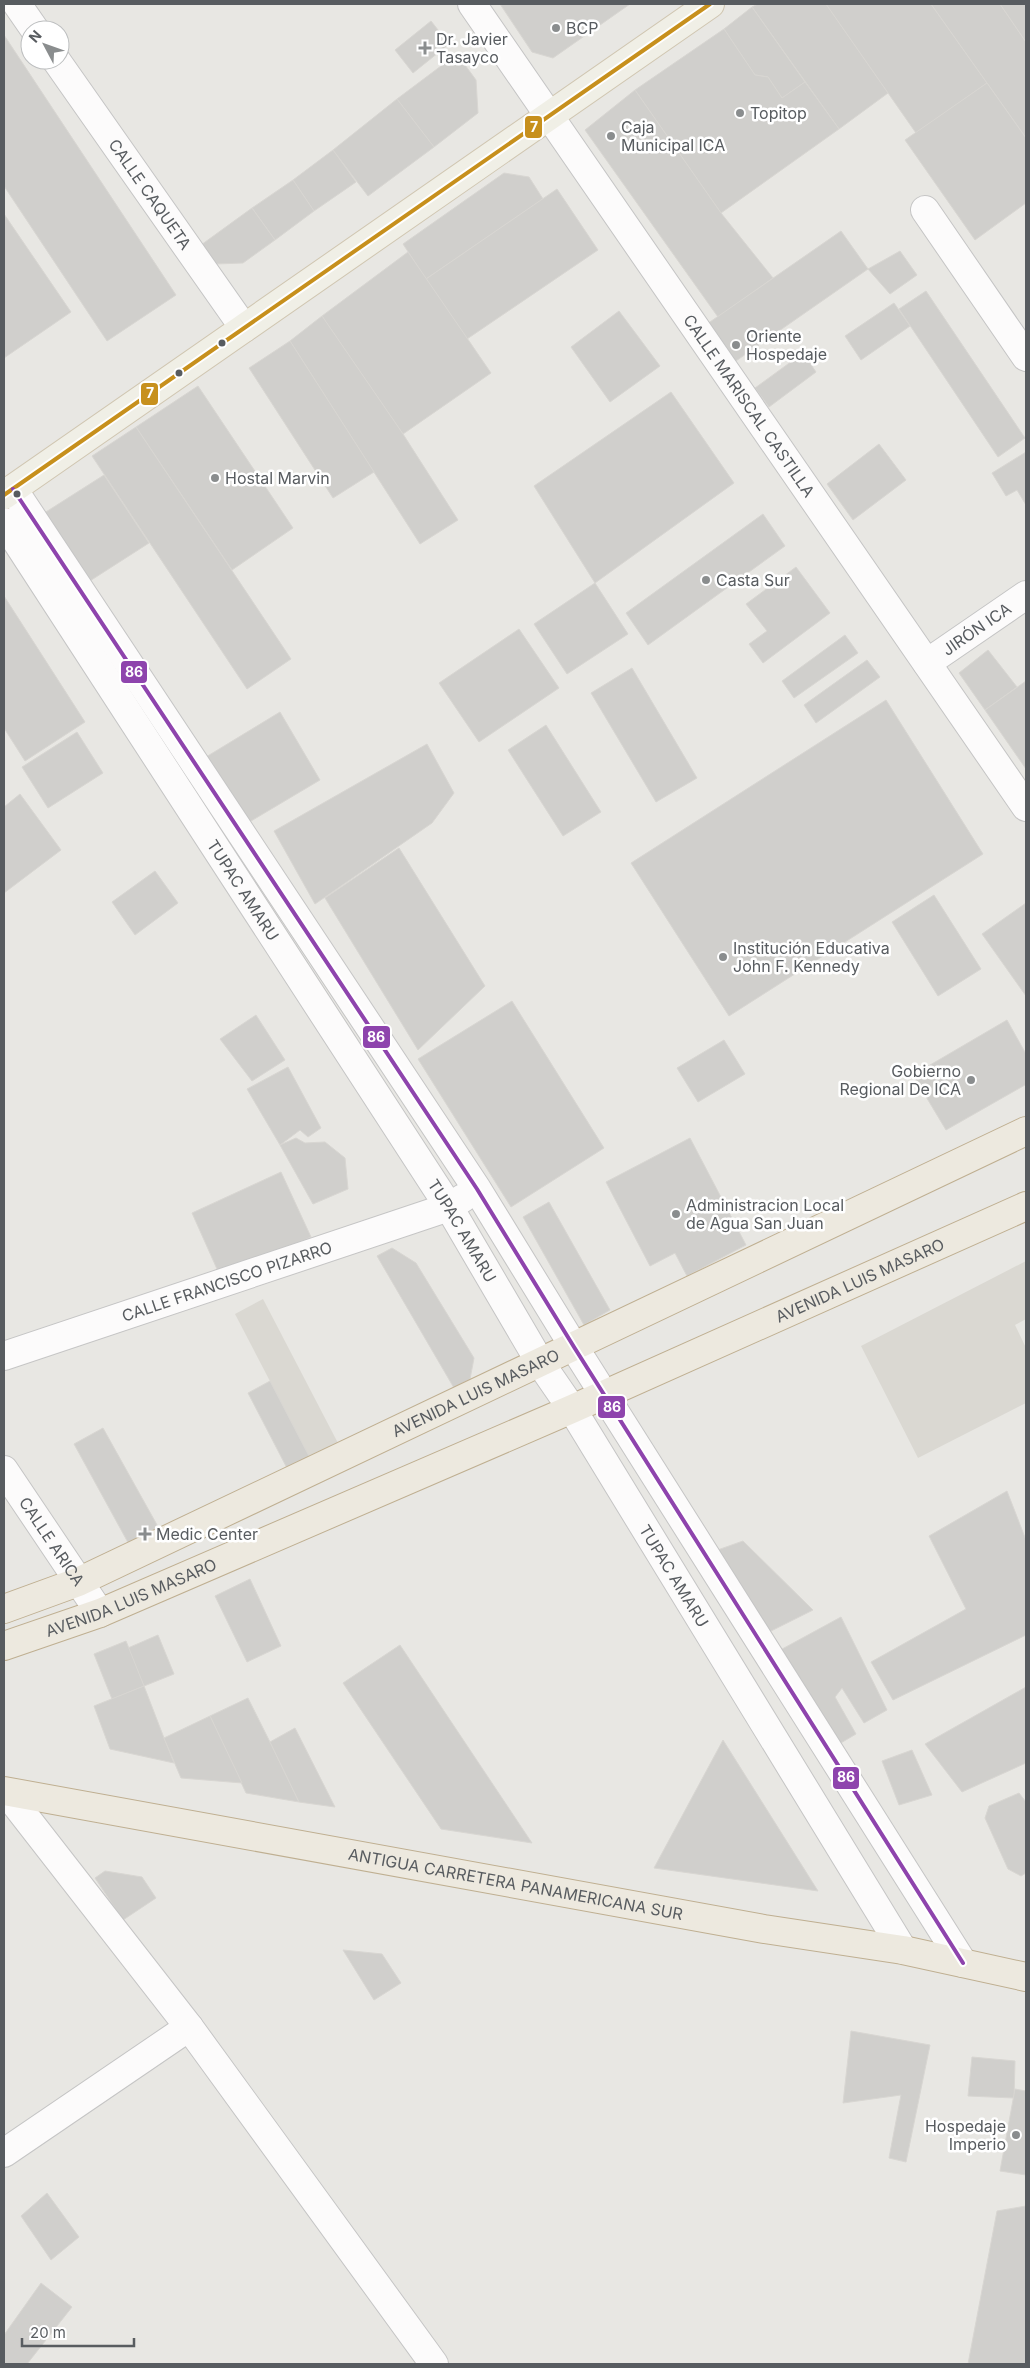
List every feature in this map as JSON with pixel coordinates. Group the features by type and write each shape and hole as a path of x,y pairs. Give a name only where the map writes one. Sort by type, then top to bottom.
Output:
{"highway":[{"name":"AVENIDA LUIS MASARO","path":"4,1609 78,1582 541,1364 1026,1131"},
{"name":"AVENIDA LUIS MASARO","path":"4,1646 100,1613 572,1410 1026,1206"},
{"name":"ANTIGUA CARRETERA PANAMERICANA SUR","path":"5,1791 764,1929 903,1950 1026,1977"}],"main road":[{"path":"8,492 710,4"}],"street":[{"path":"17,4 28,20"},
{"name":"CALLE MARISCAL CASTILLA","path":"472,4 1026,807"},
{"name":"CALLE CAQUETA","path":"63,70 244,328"},
{"path":"925,210 1026,357"},
{"name":"TUPAC AMARU","path":"8,492 477,1189 574,1347 963,1962"},
{"name":"TUPAC AMARU","path":"4,522 449,1207 541,1364 572,1410 903,1950"},
{"name":"JIRÓN ICA","path":"927,663 1026,595"},
{"name":"CALLE FRANCISCO PIZARRO","path":"4,1356 449,1207 477,1189"},
{"name":"CALLE ARICA","path":"4,1470 100,1613"},
{"path":"5,1791 190,2027 434,2364"},
{"path":"4,2153 190,2027"}],"shaded area":[{"path":"1026,1261 1026,1319 1015,1325 1026,1348 1026,1403 918,1458 861,1346"},
{"path":"263,1299 339,1445 311,1460 235,1314"}],"building":[{"name":"BCP","path":"500,4 630,4 553,58 532,52"},
{"path":"758,4 826,4 888,93 839,129 752,7"},
{"path":"826,4 931,4 987,83 916,133"},
{"path":"931,4 1000,4 1026,42 1026,138"},
{"path":"1000,4 1026,4 1026,42"},
{"path":"752,7 805,82 782,98 768,77 755,75 724,29"},
{"path":"431,21 449,44 413,73 395,50"},
{"name":"Topitop","path":"724,29 755,75 768,77 782,98 805,82 839,129 721,213 635,90"},
{"path":"4,35 20,59 20,70 27,70 176,295 107,341 4,186"},
{"path":"457,54 476,80 478,113 434,147 397,99"},
{"path":"987,83 1026,138 1026,203 975,240 905,140"},
{"path":"635,90 721,213 773,278 718,317 585,130"},
{"path":"397,99 434,147 368,196 333,150"},
{"path":"333,150 356,182 314,211 293,180"},
{"path":"504,173 529,177 543,199 426,279 403,244"},
{"path":"293,180 314,211 275,240 252,208"},
{"path":"557,189 598,250 467,339 426,279"},
{"path":"252,208 275,240 243,263 215,264 201,245"},
{"path":"4,214 71,312 4,358"},
{"path":"841,231 868,269 733,363 707,324"},
{"path":"900,251 917,275 890,294 868,269"},
{"path":"408,252 491,373 403,434 322,316"},
{"path":"926,291 1025,438 998,457 899,309"},
{"path":"894,303 910,326 861,360 845,336"},
{"path":"619,311 660,366 610,402 571,347"},
{"path":"322,316 403,434 458,520 420,544 290,341"},
{"path":"290,341 374,472 333,498 249,368"},
{"path":"803,353 816,372 769,407 755,388"},
{"name":"Hostal Marvin","path":"198,386 293,528 232,570 136,427"},
{"path":"671,392 734,483 595,583 534,486"},
{"path":"136,427 291,659 247,689 92,456"},
{"path":"879,444 906,480 853,520 827,484"},
{"path":"1026,452 1026,505 1017,490 1006,496 992,473"},
{"path":"104,475 149,543 82,586 38,517"},
{"name":"Casta Sur","path":"763,514 785,546 648,645 626,613"},
{"path":"796,567 830,613 763,663 749,644 767,631 746,604"},
{"path":"595,583 628,634 567,674 534,624"},
{"path":"4,596 85,722 25,761 4,728"},
{"path":"519,629 559,688 479,742 439,683"},
{"path":"845,635 858,653 794,698 782,681"},
{"path":"988,650 1017,687 985,710 959,673"},
{"path":"867,660 880,677 816,723 804,705"},
{"path":"632,668 697,778 656,802 591,693"},
{"path":"1026,681 1026,769 985,710"},
{"path":"886,700 983,854 729,1016 631,863"},
{"path":"280,712 320,780 246,824 206,757"},
{"path":"546,725 601,812 563,836 508,750"},
{"path":"77,732 103,773 48,808 22,767"},
{"path":"427,744 454,793 432,823 315,904 274,831"},
{"path":"20,794 61,850 4,893 4,807"},
{"path":"399,848 485,986 418,1050 325,898"},
{"path":"155,871 178,903 135,935 112,902"},
{"path":"934,895 981,969 938,996 892,922"},
{"path":"1026,903 1026,996 982,934"},
{"path":"512,1001 604,1148 511,1207 418,1059"},
{"path":"256,1015 285,1060 252,1081 220,1039"},
{"name":"Gobierno Regional De ICA","path":"1007,1020 1026,1054 1026,1088 1025,1085 946,1130 913,1075"},
{"path":"724,1040 745,1074 698,1102 677,1068"},
{"path":"288,1067 321,1128 308,1137 300,1130 280,1145 247,1089"},
{"path":"296,1138 305,1143 325,1142 345,1158 348,1189 313,1204 280,1145"},
{"name":"Administracion Local de Agua San Juan","path":"690,1138 746,1245 687,1276 675,1253 650,1266 606,1182"},
{"path":"281,1172 311,1237 221,1278 192,1213"},
{"path":"549,1202 610,1310 584,1325 523,1217"},
{"path":"392,1248 416,1263 474,1358 470,1379 454,1388 377,1256"},
{"path":"270,1381 311,1460 289,1472 248,1393"},
{"path":"103,1428 161,1532 131,1548 74,1444"},
{"path":"1007,1491 1026,1540 1026,1635 893,1700 871,1662 966,1609 929,1536"},
{"path":"743,1541 813,1610 765,1634 712,1552"},
{"path":"250,1579 281,1646 247,1662 215,1596"},
{"path":"841,1617 887,1710 864,1723 842,1688 835,1697 856,1734 834,1747 773,1654"},
{"path":"158,1635 174,1674 144,1686 128,1648"},
{"path":"126,1641 144,1686 112,1699 94,1654"},
{"path":"400,1645 532,1843 441,1829 343,1683"},
{"path":"144,1686 174,1763 110,1749 94,1706"},
{"path":"1026,1687 1026,1763 962,1792 925,1744"},
{"path":"248,1698 299,1802 246,1793 210,1716"},
{"path":"210,1716 242,1783 181,1778 164,1738"},
{"path":"295,1728 335,1807 299,1802 270,1742"},
{"path":"723,1740 818,1891 654,1868"},
{"path":"912,1750 932,1795 899,1805 882,1761"},
{"path":"1019,1793 1026,1802 1026,1873 1021,1876 1008,1869 985,1818 989,1806"},
{"path":"105,1871 142,1877 156,1898 123,1920 95,1878"},
{"path":"343,1950 382,1954 401,1983 374,2000"},
{"path":"851,2031 930,2045 906,2162 889,2158 901,2095 843,2103"},
{"path":"972,2057 1015,2061 1014,2098 968,2096"},
{"name":"Hospedaje Imperio","path":"1015,2089 1026,2091 1026,2175 1000,2171"},
{"path":"47,2193 79,2237 51,2260 21,2216"},
{"path":"1026,2206 1026,2364 968,2364 997,2211"},
{"path":"41,2283 72,2307 27,2364 4,2364 4,2335"}],"transit line":[{"name":"7","path":"4,495 710,4"},
{"name":"86","path":"13,489 477,1189 574,1347 963,1963"}],"place":[{"name":"BCP","path":"556,28"},
{"name":"Dr. Javier Tasayco","path":"425,48"},
{"name":"Topitop","path":"740,113"},
{"name":"Caja Municipal ICA","path":"611,136"},
{"name":"Oriente Hospedaje","path":"736,345"},
{"name":"Hostal Marvin","path":"215,478"},
{"name":"Casta Sur","path":"706,580"},
{"name":"Institución Educativa John F. Kennedy","path":"723,957"},
{"name":"Gobierno Regional De ICA","path":"971,1080"},
{"name":"Administracion Local de Agua San Juan","path":"676,1214"},
{"name":"Medic Center","path":"145,1534"},
{"name":"Hospedaje Imperio","path":"1016,2135"}]}
